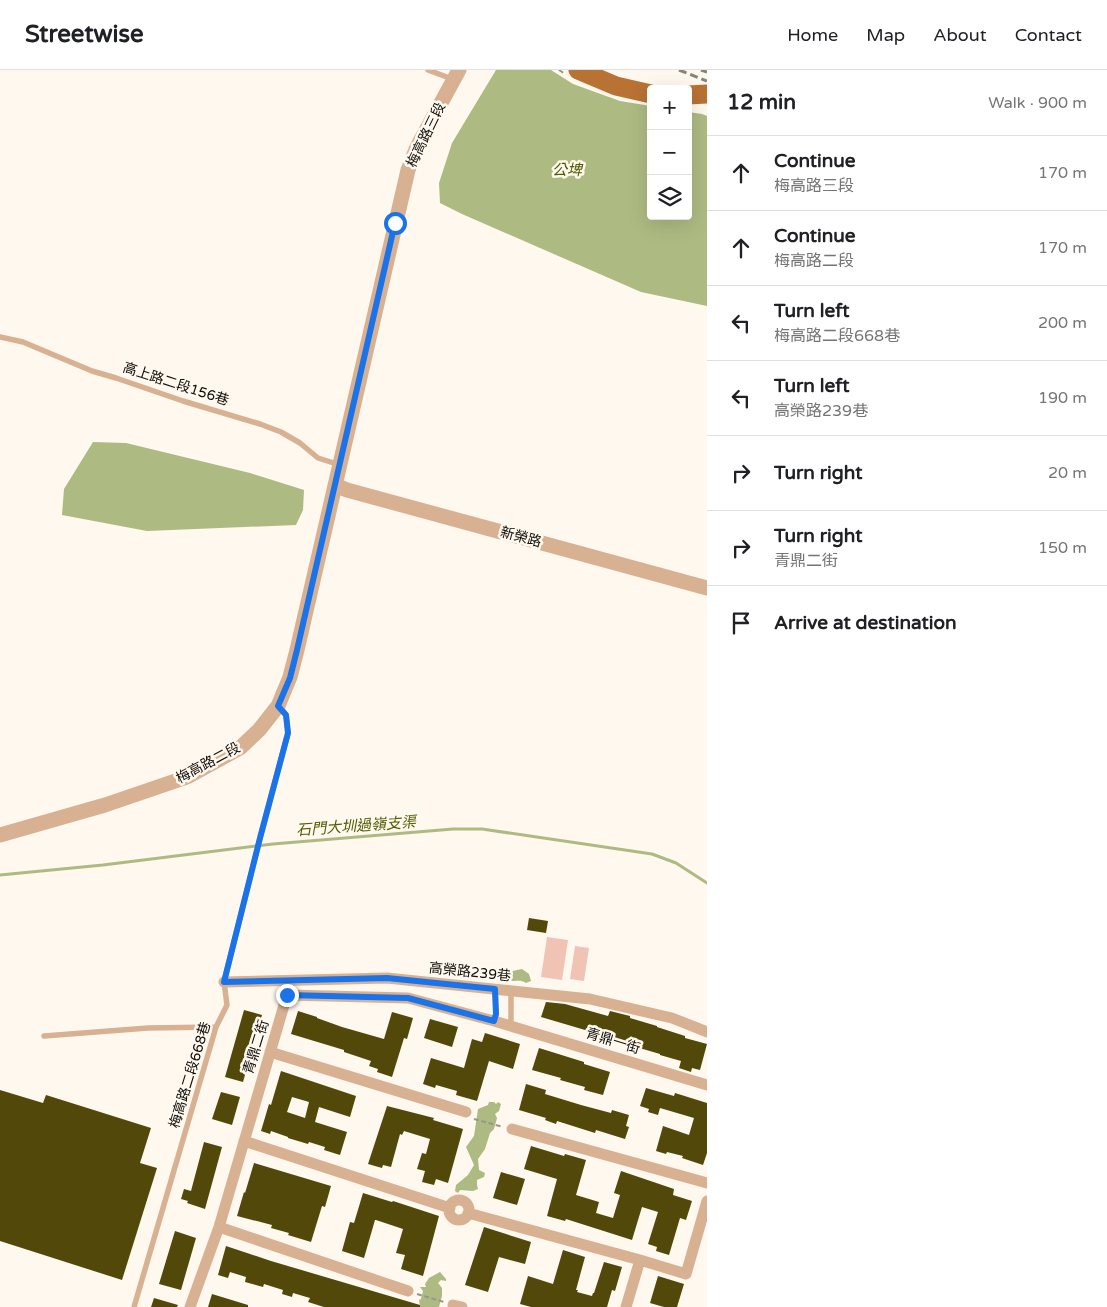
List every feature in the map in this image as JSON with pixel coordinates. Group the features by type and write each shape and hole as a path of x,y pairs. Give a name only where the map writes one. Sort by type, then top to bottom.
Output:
{"main road":[{"path":"578,70 616,86 647,93"},
{"path":"692,95 707,94"}],"street":[{"name":"梅高路三段","path":"340,465 408,170 417,147 457,75"},
{"name":"梅高路二段","path":"0,835 105,805 187,777 240,748 259,730 278,706 290,678 340,465"},
{"name":"新榮路","path":"335,485 347,490 707,588"},
{"name":"高榮路239巷","path":"224,982 387,978 495,989 590,999 672,1018 707,1032"},
{"name":"青鼎二街","path":"190,1307 218,1227 287,995 408,998 494,1021"},
{"name":"青鼎一街","path":"494,1021 707,1085"},
{"path":"270,1052 470,1115"},
{"path":"512,1129 707,1182"},
{"path":"244,1141 450,1208 450,1214 458,1220 464,1219 468,1213 686,1274 707,1201"},
{"path":"218,1227 408,1291"},
{"path":"626,1307 640,1260"}],"lane":[{"path":"428,70 457,75"},
{"name":"高上路二段156巷","path":"0,337 23,342 92,371 260,424 281,432 300,443 318,458 340,465"},
{"name":"梅高路二段668巷","path":"134,1307 216,1027 227,1005 224,982 288,733 286,715 278,706"},
{"path":"494,1021 496,1014 495,989"},
{"path":"510,1026 512,1019 511,991"},
{"path":"44,1036 148,1028 216,1027"}],"path":[{"path":"470,1115 499,1126"},
{"path":"419,1294 453,1305"}],"shaded area":[{"path":"547,937 568,940 562,980 541,977"},
{"path":"575,946 589,948 584,981 570,979"}],"water":[{"name":"公埤","path":"496,70 551,70 573,84 620,101 647,105 647,220 692,220 692,113 707,116 707,306 641,292 440,203 439,183 452,143"},
{"path":"93,442 126,443 250,473 304,490 303,510 296,525 147,531 62,515 64,489"},
{"path":"498,968 508,972 522,969 529,974 531,981 526,983 497,976 493,973"},
{"path":"489,1102 501,1104 499,1111 495,1114 497,1118 494,1129 490,1133 485,1149 478,1159 479,1170 485,1173 484,1177 477,1180 478,1189 473,1191 460,1190 458,1193 455,1191 456,1185 468,1175 474,1165 466,1147 474,1136 478,1109 488,1105"},
{"path":"440,1272 446,1281 441,1280 438,1283 442,1288 439,1307 420,1307 419,1300 423,1291 420,1287 426,1287 425,1284 429,1278"}],"building":[{"path":"529,918 548,921 546,933 527,930"},
{"path":"546,1002 565,1004 608,1016 610,1011 630,1016 630,1018 685,1036 685,1038 707,1044 700,1070 692,1068 691,1072 679,1068 681,1061 541,1017"},
{"path":"244,1010 262,1015 243,1082 225,1077"},
{"path":"298,1011 342,1027 384,1039 392,1012 413,1018 407,1039 404,1038 392,1077 377,1072 378,1069 369,1066 371,1061 344,1052 344,1050 291,1034"},
{"path":"430,1019 458,1027 452,1047 424,1038"},
{"path":"485,1033 520,1044 513,1069 489,1061 477,1101 456,1095 457,1091 436,1085 435,1088 423,1084 431,1058 464,1068 472,1039 482,1042"},
{"path":"539,1048 610,1072 603,1095 584,1090 585,1087 560,1080 561,1078 532,1070"},
{"path":"281,1071 356,1096 350,1117 319,1107 315,1122 347,1132 340,1155 324,1150 325,1147 309,1142 308,1144 271,1131 270,1134 261,1131 269,1104 271,1105","holes":["292,1097 309,1102 305,1118 287,1112"]},
{"path":"526,1084 546,1090 545,1094 581,1105 611,1113 612,1110 629,1115 626,1126 629,1127 625,1139 596,1130 595,1133 557,1121 556,1124 545,1120 546,1118 519,1110"},
{"path":"646,1088 674,1096 675,1093 707,1103 707,1153 703,1165 682,1158 683,1156 656,1151 663,1126 689,1135 694,1118 660,1108 658,1115 648,1112 649,1109 640,1106"},
{"path":"0,1090 43,1103 46,1095 151,1128 140,1163 157,1168 122,1280 0,1241"},
{"path":"221,1092 240,1097 232,1125 212,1119"},
{"path":"387,1106 434,1118 433,1120 463,1129 448,1183 436,1179 434,1185 422,1182 425,1171 417,1169 422,1153 426,1154 430,1139 404,1131 402,1135 400,1134 391,1167 383,1165 382,1168 368,1164"},
{"path":"204,1142 222,1147 205,1209 181,1199 184,1189 191,1191"},
{"path":"531,1146 564,1156 565,1154 586,1160 576,1195 599,1202 596,1213 613,1218 620,1195 614,1193 621,1171 674,1189 673,1195 692,1201 686,1220 680,1218 669,1255 656,1251 657,1247 648,1244 658,1212 642,1207 632,1240 566,1219 565,1221 547,1216 557,1179 524,1169"},
{"path":"254,1163 331,1186 325,1207 322,1206 311,1242 271,1228 272,1225 237,1216"},
{"path":"501,1172 525,1179 517,1205 493,1198"},
{"path":"363,1193 439,1216 423,1276 401,1269 405,1255 396,1253 403,1229 376,1220 364,1258 342,1251 350,1222 354,1223"},
{"path":"484,1227 531,1242 525,1264 499,1257 488,1292 465,1285"},
{"path":"175,1231 196,1238 181,1290 159,1284"},
{"path":"226,1246 420,1305 420,1307 324,1307 308,1302 310,1298 293,1293 292,1297 282,1294 283,1290 264,1284 263,1287 245,1282 246,1277 230,1272 228,1278 218,1275"},
{"path":"563,1250 585,1257 577,1292 592,1296 604,1262 622,1267 615,1291 612,1290 607,1307 531,1307 520,1304 528,1276 553,1284"},
{"path":"658,1276 684,1284 677,1307 664,1307 650,1303"},
{"path":"212,1294 248,1305 248,1307 208,1307"},
{"path":"154,1298 178,1305 177,1307 151,1307"}],"waterway":[{"name":"石門大圳過嶺支渠","path":"0,875 103,865 273,844 453,829 482,829 652,854 676,863 707,883"}],"railway":[{"path":"679,70 707,81"},
{"path":"701,70 707,72"}],"route":[{"path":"287,995 408,998 494,1021 496,1014 495,989 387,978 224,982 288,733 286,715 278,706 290,678 297,650 395,223"}]}
